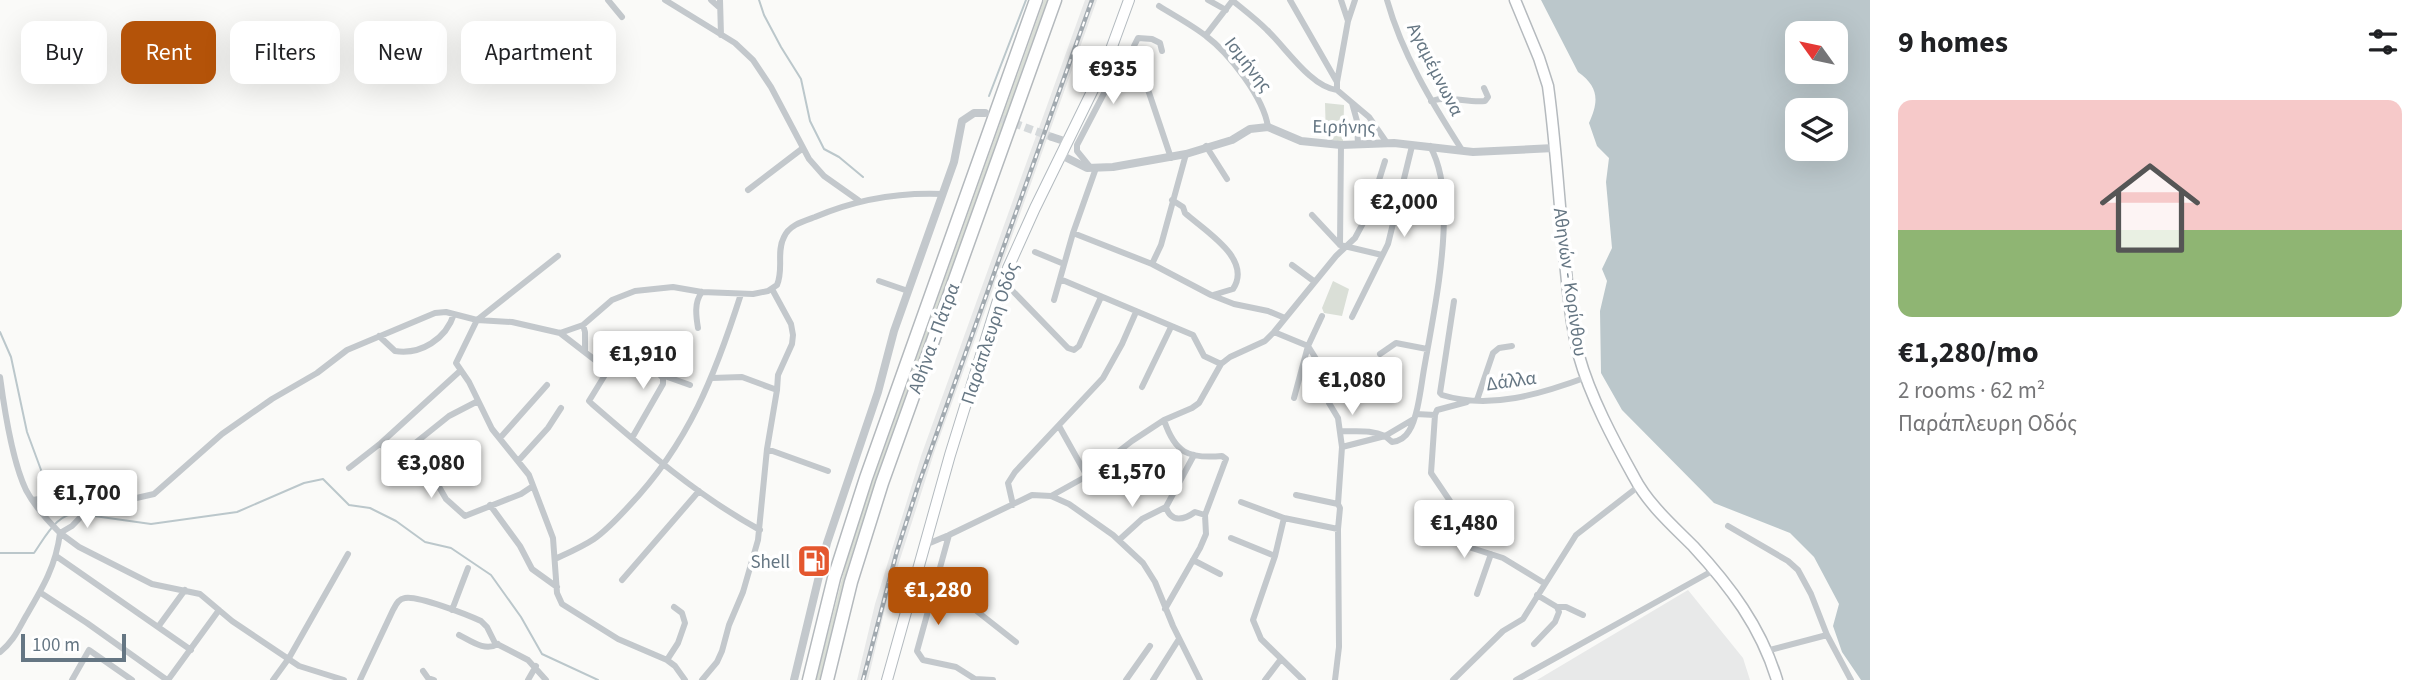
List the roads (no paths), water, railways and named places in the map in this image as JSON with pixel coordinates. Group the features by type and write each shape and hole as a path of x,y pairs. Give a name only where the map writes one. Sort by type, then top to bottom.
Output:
{"highway":[{"name":"Αθήνα - Πάτρα","path":"809,680 834,578 868,470 1036,0"},
{"name":"Αθήνα - Πάτρα","path":"827,680 851,582 885,475 1055,0"}],"main road":[{"name":"Παράπλευρη Οδός","path":"887,680 923,545 1004,282 1018,244 1106,63 1129,0"},
{"name":"Αθηνών - Κορίνθου","path":"1515,0 1546,79 1568,291 1578,350 1587,377 1639,486 1714,570 1747,613 1777,680"}],"street":[{"path":"608,0 622,17"},
{"path":"666,0 741,48 758,66 803,148 824,176 858,200"},
{"path":"711,0 720,4 721,35"},
{"path":"1208,0 1226,10"},
{"path":"1206,35 1233,0 1268,31 1317,82 1328,89 1337,86"},
{"path":"1290,0 1337,86 1369,117 1387,143"},
{"path":"1341,0 1348,21"},
{"path":"1337,86 1348,21 1355,0"},
{"name":"Αγαμέμνωνα","path":"1387,0 1398,32 1432,101 1462,150"},
{"name":"Ισμήνης","path":"1159,6 1206,35 1241,75 1262,107 1268,127"},
{"path":"1161,51 1160,43 1147,37 1138,38 1134,46 1171,158"},
{"path":"1093,168 1083,160 1077,151 1077,145 1113,76 1138,60"},
{"path":"1432,101 1451,98 1485,101 1488,97 1483,88"},
{"path":"1351,101 1357,121 1358,145"},
{"path":"794,680 827,543 878,392 891,341 954,162 962,121 974,113 985,113"},
{"path":"1061,155 1084,167 1093,168 1171,158 1232,140 1250,129 1268,127"},
{"name":"Ειρήνης","path":"1268,127 1301,141 1341,145 1387,143 1462,150 1523,151 1554,148"},
{"path":"1052,137 1067,142"},
{"path":"1341,145 1344,247"},
{"path":"1206,146 1227,179"},
{"path":"1352,317 1388,244 1412,146"},
{"path":"1340,431 1366,430 1385,436 1392,442 1400,441 1411,429 1442,251 1444,212 1440,171 1430,146"},
{"path":"748,190 803,148"},
{"path":"1152,264 1161,245 1185,154"},
{"path":"1051,496 1087,476 1164,420 1192,408 1199,402 1221,364 1238,352 1265,341 1274,332 1344,247 1369,212 1385,161"},
{"path":"1054,300 1093,168"},
{"path":"560,333 583,325 612,300 648,288 683,288 741,294 772,289 781,276 780,247 786,233 798,224 858,200 943,194"},
{"path":"1172,200 1183,207 1185,213 1230,252 1237,264 1238,278 1233,289 1219,295 1211,295"},
{"path":"1312,215 1344,247 1382,255"},
{"path":"1073,233 1152,264 1211,295 1285,318"},
{"path":"1035,252 1064,264"},
{"path":"558,256 477,320 456,358 456,363 469,382 485,418 529,475 551,531 558,597 562,604 618,639 667,660 685,680"},
{"path":"1292,265 1315,282"},
{"path":"1060,279 1193,335 1204,356 1221,364"},
{"path":"879,281 908,291"},
{"path":"1004,282 1068,348 1074,350 1085,335 1101,297"},
{"path":"702,680 722,651 760,530 767,449 778,372 792,344 793,335 791,324 772,289"},
{"path":"698,328 697,307 702,292"},
{"path":"555,559 595,538 608,527 664,466 705,396 741,294"},
{"name":"Δάλλα","path":"1454,300 1440,393 1444,396 1467,402 1522,397 1587,377"},
{"path":"1013,505 1009,491 1011,479 1110,367 1136,312"},
{"path":"33,500 68,494 95,502 119,504 154,494 210,443 317,373 347,350 435,313 512,322 560,333 608,370"},
{"path":"379,336 395,351 423,348 439,338 452,322 454,314"},
{"path":"1294,398 1308,346 1322,316"},
{"path":"583,325 585,352"},
{"path":"1142,387 1171,327"},
{"path":"1274,332 1308,346 1314,353 1321,369 1329,403 1338,418 1342,447 1338,504 1339,650 1335,680"},
{"path":"1380,354 1396,343 1427,349"},
{"path":"1478,400 1493,354 1499,348 1512,346"},
{"path":"690,385 632,361 608,370 589,401 664,466 760,530"},
{"path":"349,468 382,443 460,371"},
{"path":"632,438 663,384 662,375"},
{"path":"0,377 5,409 24,484 33,500 60,533 79,547 152,584 200,594 232,621 305,669 344,680"},
{"path":"712,378 742,377 777,390"},
{"path":"500,438 547,385"},
{"path":"382,443 387,452 399,456 449,416 478,401"},
{"path":"1467,402 1437,410 1435,415 1431,473 1450,501 1446,537 1452,542 1510,562 1544,583"},
{"path":"519,460 548,428 561,408"},
{"path":"1342,447 1385,436 1414,417 1435,415"},
{"path":"1164,420 1174,446 1194,456 1222,456 1226,459 1205,515 1206,534 1165,609"},
{"path":"1059,426 1087,476"},
{"path":"767,449 828,471"},
{"path":"1119,540 1137,522 1166,507 1194,456"},
{"path":"451,466 438,485 465,516 521,494 533,486"},
{"path":"1453,680 1503,631 1523,619 1576,535 1639,486"},
{"path":"622,580 699,491"},
{"path":"923,545 1032,495 1051,496 1069,504 1119,540 1149,572 1199,680"},
{"path":"1296,495 1338,504"},
{"path":"0,652 16,636 41,593 56,556 60,533 72,526 95,502"},
{"path":"1241,502 1284,518 1338,529"},
{"path":"490,505 520,546 532,569 557,587"},
{"path":"1166,507 1168,513 1178,520 1184,520 1195,512 1205,515"},
{"path":"1284,518 1275,556 1253,620 1261,639 1303,680"},
{"path":"1728,526 1788,561 1798,570 1851,680"},
{"path":"949,535 917,651 923,660 956,667 975,679 993,680"},
{"path":"1231,538 1275,556"},
{"path":"273,680 289,659 348,554"},
{"path":"1477,594 1490,554"},
{"path":"56,556 191,650"},
{"path":"1194,560 1220,575"},
{"path":"452,610 468,568"},
{"path":"1517,680 1714,570"},
{"path":"935,586 948,596 969,605 1016,642"},
{"path":"158,627 185,590"},
{"path":"41,593 168,680 219,610"},
{"path":"1537,595 1557,607 1566,607 1583,615"},
{"path":"360,680 398,601 412,598 481,621 498,644 522,655 536,666 546,680"},
{"path":"667,660 678,643 685,624 682,613 674,607"},
{"path":"1534,644 1555,622 1559,612 1557,607"},
{"path":"459,635 485,648 498,644"},
{"path":"1766,651 1827,635"},
{"path":"1153,680 1179,639"},
{"path":"1126,680 1150,646"},
{"path":"72,680 86,651 89,650 132,680"},
{"path":"1265,680 1281,659"},
{"path":"528,680 536,666"},
{"path":"423,671 428,678 434,680"}],"waterway":[{"path":"759,0 781,47 801,79 810,121 824,149 839,157 863,177"},
{"path":"989,96 1026,0"},
{"path":"0,332 11,357 27,432 44,478 53,493"},
{"path":"87,515 151,524 237,512 304,483 323,479 349,505 370,508 396,521 425,542 451,548 491,575 521,617 542,654 598,680"},
{"path":"56,498 66,514"},
{"path":"0,553 34,553 59,520 66,516 82,514"}],"tunnel":[{"path":"991,115 1052,137"}],"railway":[{"path":"863,680 897,551 919,483 1092,0"}],"place":[{"name":"Shell","path":"814,561"}]}
